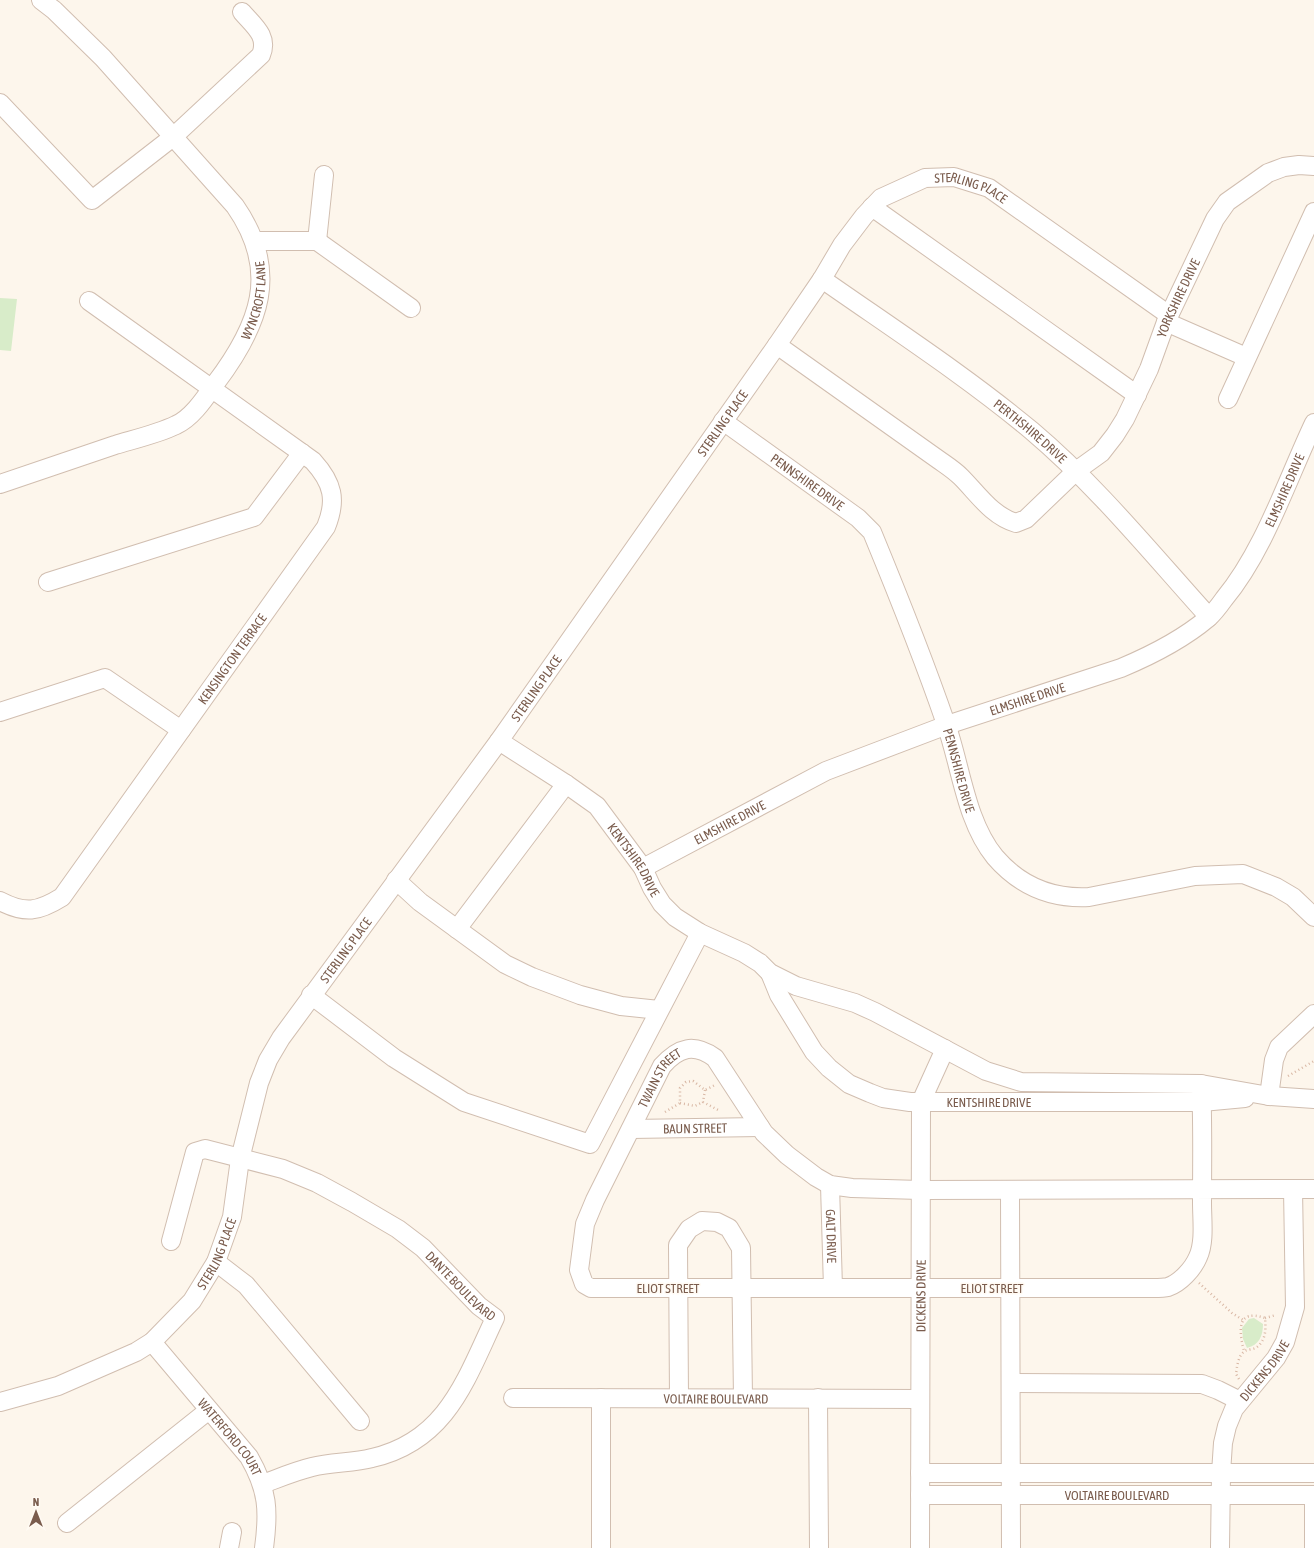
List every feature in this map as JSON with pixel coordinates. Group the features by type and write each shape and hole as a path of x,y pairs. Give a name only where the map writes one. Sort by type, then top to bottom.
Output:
{"street":[{"name":"WYNCROFT LANE","path":"0,484 177,425 188,417 232,362 247,336 256,312 261,284 259,264 254,241 245,220 236,206 103,58 50,3"},
{"path":"0,103 92,200 173,137 261,55 264,48 264,39 242,12"},
{"name":"YORKSHIRE DRIVE","path":"776,345 960,476 1003,519 1016,523 1026,518 1076,471 1104,449 1126,419 1158,349 1168,318 1215,219 1227,202 1268,173 1284,167 1299,165 1314,166"},
{"path":"317,241 324,175"},
{"name":"STERLING PLACE","path":"0,1402 58,1386 85,1376 136,1352 152,1342 192,1301 216,1262 232,1217 240,1159 259,1083 268,1060 311,995 499,741 822,279 842,245 881,198 925,178 954,177 989,188 1168,318 1246,357"},
{"path":"872,208 1137,395"},
{"path":"1228,399 1314,212"},
{"path":"254,241 317,241 411,308"},
{"name":"PERTHSHIRE DRIVE","path":"822,279 994,401 1033,432 1076,471 1209,617"},
{"name":"KENSINGTON TERRACE","path":"0,901 12,907 25,910 40,909 62,897 326,528 331,514 332,496 329,483 322,471 302,452 211,389 90,301"},
{"name":"PENNSHIRE DRIVE","path":"723,421 858,518 872,532 947,725 978,831 994,856 1008,871 1038,890 1055,895 1074,897 1089,897 1195,876 1243,874 1254,877 1276,887 1293,897 1314,917"},
{"name":"ELMSHIRE DRIVE","path":"643,868 826,771 947,725 1147,657 1173,643 1209,617 1232,590 1247,567 1314,423"},
{"path":"48,582 254,517 302,452"},
{"path":"0,712 105,678 181,730"},
{"name":"KENTSHIRE DRIVE","path":"499,741 597,806 643,868 652,888 662,904 675,917 700,933 760,963 770,973 796,986 855,1003 999,1077 1022,1082 1201,1084 1269,1096 1314,1099"},
{"path":"457,929 566,784"},
{"path":"396,880 420,902 505,964 532,977 580,995 621,1006 659,1010"},
{"path":"311,995 394,1058 464,1102 590,1144 700,933"},
{"name":"KENTSHIRE DRIVE","path":"770,973 779,995 814,1052 833,1072 853,1086 883,1098 921,1102 1202,1102 1269,1096"},
{"path":"1269,1096 1278,1047 1314,1014"},
{"name":"TWAIN STREET","path":"600,1287 592,1288 584,1284 579,1270 585,1224 595,1200 662,1066 678,1052 684,1049 705,1051 715,1058 764,1134 787,1155 830,1185 860,1189 920,1190 1314,1189"},
{"name":"DICKENS DRIVE","path":"920,1548 921,1102 945,1049"},
{"name":"ELIOT STREET","path":"600,1287 1160,1288 1172,1284 1188,1272 1199,1257 1202,1244 1201,1084"},
{"name":"BAUN STREET","path":"630,1129 760,1127"},
{"path":"170,1241 195,1152 205,1149 240,1159"},
{"name":"DANTE BOULEVARD","path":"240,1159 282,1169 317,1183 398,1229 423,1248 479,1306 495,1318 459,1394 441,1419 422,1436 398,1450 372,1458 312,1467 263,1484"},
{"name":"GALT DRIVE","path":"830,1185 833,1288"},
{"name":"DICKENS DRIVE","path":"1220,1548 1221,1473 1223,1443 1227,1426 1234,1409 1276,1358 1285,1342 1292,1324 1295,1307 1293,1189"},
{"path":"1010,1190 1012,1288 1011,1548"},
{"path":"678,1398 678,1246 689,1229 702,1221 717,1222 729,1228 741,1248 743,1398"},
{"path":"216,1262 246,1285 360,1421"},
{"name":"WATERFORD COURT","path":"152,1342 249,1457 263,1484 266,1497 268,1520 264,1548"},
{"path":"1011,1383 1202,1384 1218,1390 1240,1402"},
{"name":"VOLTAIRE BOULEVARD","path":"513,1398 920,1399"},
{"path":"601,1398 601,1548"},
{"path":"818,1398 819,1548"},
{"path":"67,1523 209,1410"},
{"name":"VOLTAIRE BOULEVARD","path":"920,1473 1314,1473"},
{"path":"1314,1473 1314,1491"},
{"name":"VOLTAIRE BOULEVARD","path":"920,1495 1314,1495"},
{"path":"1314,1502 1314,1548"}],"path":[{"path":"1272,1074 1288,1076 1314,1061"},
{"path":"705,1090 728,1078"},
{"path":"680,1103 680,1088 686,1082 693,1081 705,1090"},
{"path":"703,1102 705,1090"},
{"path":"663,1113 680,1103 695,1106 703,1102"},
{"path":"703,1102 730,1117 740,1127"},
{"path":"1188,1272 1232,1313 1243,1320"},
{"path":"1244,1351 1240,1335 1240,1327 1243,1320 1249,1316 1257,1315 1265,1318 1266,1326 1262,1340 1256,1347 1244,1351 1240,1358 1236,1374 1251,1388"}],"green space":[{"path":"0,298 17,299 11,351 0,350"},
{"path":"1254,1318 1263,1324 1262,1332 1260,1339 1255,1345 1247,1348 1243,1339 1242,1328 1249,1319"}]}
